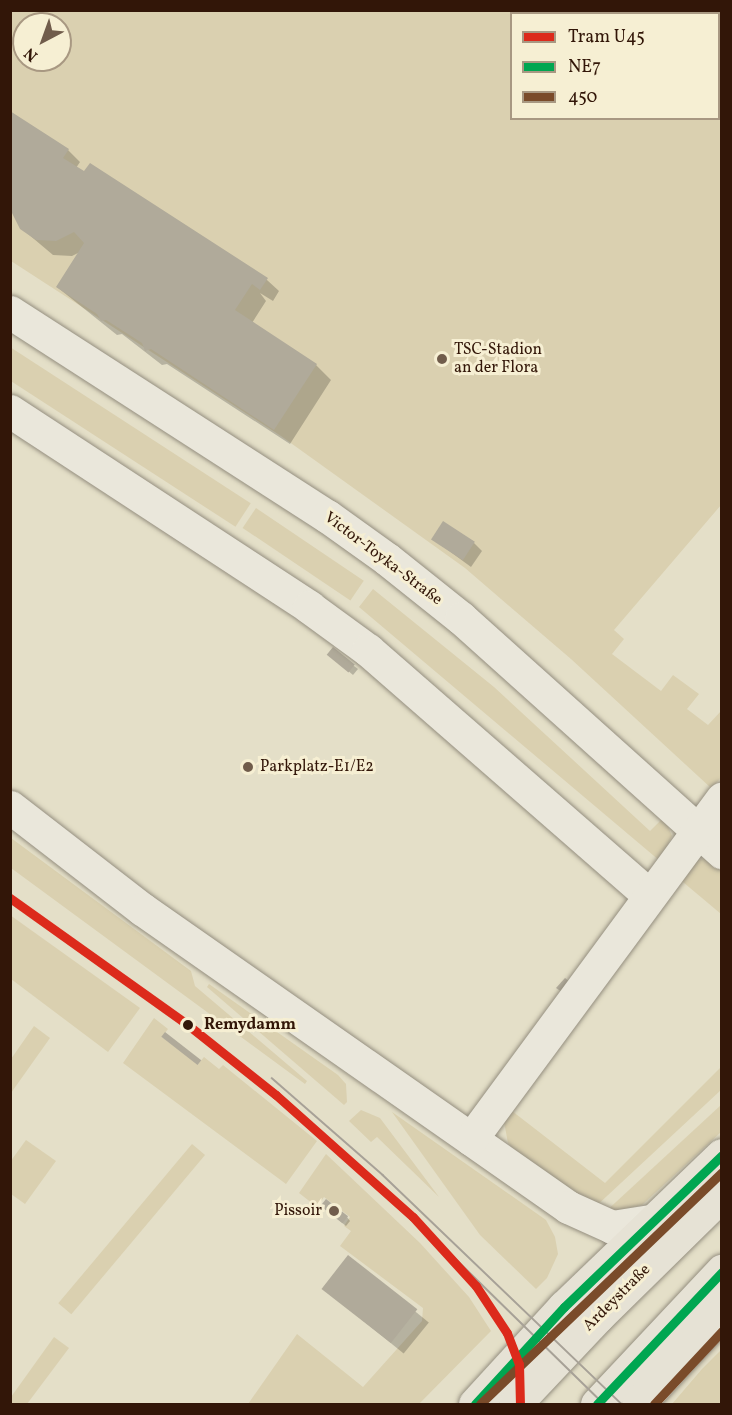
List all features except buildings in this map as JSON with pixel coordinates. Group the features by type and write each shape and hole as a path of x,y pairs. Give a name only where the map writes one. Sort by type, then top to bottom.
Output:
{"main road":[{"path":"463,1404 525,1347 649,1221 722,1155"},
{"name":"Ardeystraße","path":"515,1404 722,1194"},
{"path":"597,1404 722,1270"},
{"path":"638,1404 722,1313"},
{"path":"475,1404 525,1347"}],"street":[{"name":"Victor-Toyka-Straße","path":"10,312 318,510 387,559 461,618 710,842"},
{"path":"10,411 309,607 368,650 649,895"},
{"path":"471,1139 649,895 710,842 722,799"},
{"path":"10,807 142,909 590,1220 612,1227 649,1221"}],"shaded area":[{"name":"TSC-Stadion an der Flora","path":"10,11 721,11 721,505 614,630 624,639 612,654 661,691 673,675 699,694 687,709 708,725 721,711 721,778 711,788 571,659 465,568 281,436 11,261"},
{"path":"10,347 251,503 235,527 10,380"},
{"path":"256,508 364,581 350,601 243,528"},
{"path":"373,589 494,687 650,831 664,817 672,836 660,861 359,607"},
{"path":"11,838 191,971 195,986 307,1081 305,1084 11,868"},
{"path":"705,859 721,869 721,914 677,877 690,861"},
{"path":"10,915 140,1008 108,1052 11,979"},
{"path":"209,984 338,1075 346,1084 347,1102 344,1105 207,987"},
{"path":"154,1018 168,1029 162,1037 198,1064 204,1057 219,1069 223,1065 317,1141 286,1184 123,1063"},
{"path":"34,1026 50,1038 11,1093 11,1059"},
{"path":"721,1067 721,1090 593,1209 520,1159 508,1143 504,1122 512,1111 605,1183"},
{"path":"721,1105 721,1132 642,1205 603,1214"},
{"path":"361,1110 380,1118 439,1197 377,1137 371,1142 349,1121"},
{"path":"392,1112 546,1220 555,1237 558,1254 547,1278 536,1289 480,1235"},
{"path":"26,1140 56,1161 25,1204 11,1194 10,1162"},
{"path":"192,1144 205,1155 71,1314 58,1303"},
{"path":"326,1154 420,1243 469,1297 491,1331 419,1404 248,1404 297,1334 363,1387 422,1321 423,1308 340,1246 351,1231 344,1226 350,1217 324,1197 317,1207 299,1193"},
{"path":"54,1337 69,1348 27,1404 11,1404 11,1397"},
{"path":"721,1350 721,1404 672,1404 702,1369"}],"tram line":[{"name":"U45","path":"10,898 188,1025 276,1095 413,1217 476,1286 507,1333 519,1364 520,1404"},
{"path":"272,1078 383,1175 622,1404"},
{"path":"413,1217 604,1404"}],"transit line":[{"name":"NE7","path":"475,1404 564,1307 722,1155"},
{"name":"450","path":"480,1404 722,1172"},
{"name":"NE7","path":"597,1404 722,1272"},
{"name":"450","path":"654,1404 722,1331"}],"place":[{"name":"TSC-Stadion an der Flora","path":"442,359"},
{"name":"Parkplatz-E1/E2","path":"248,767"},
{"name":"Remydamm","path":"188,1025"},
{"name":"Pissoir","path":"334,1211"}]}
